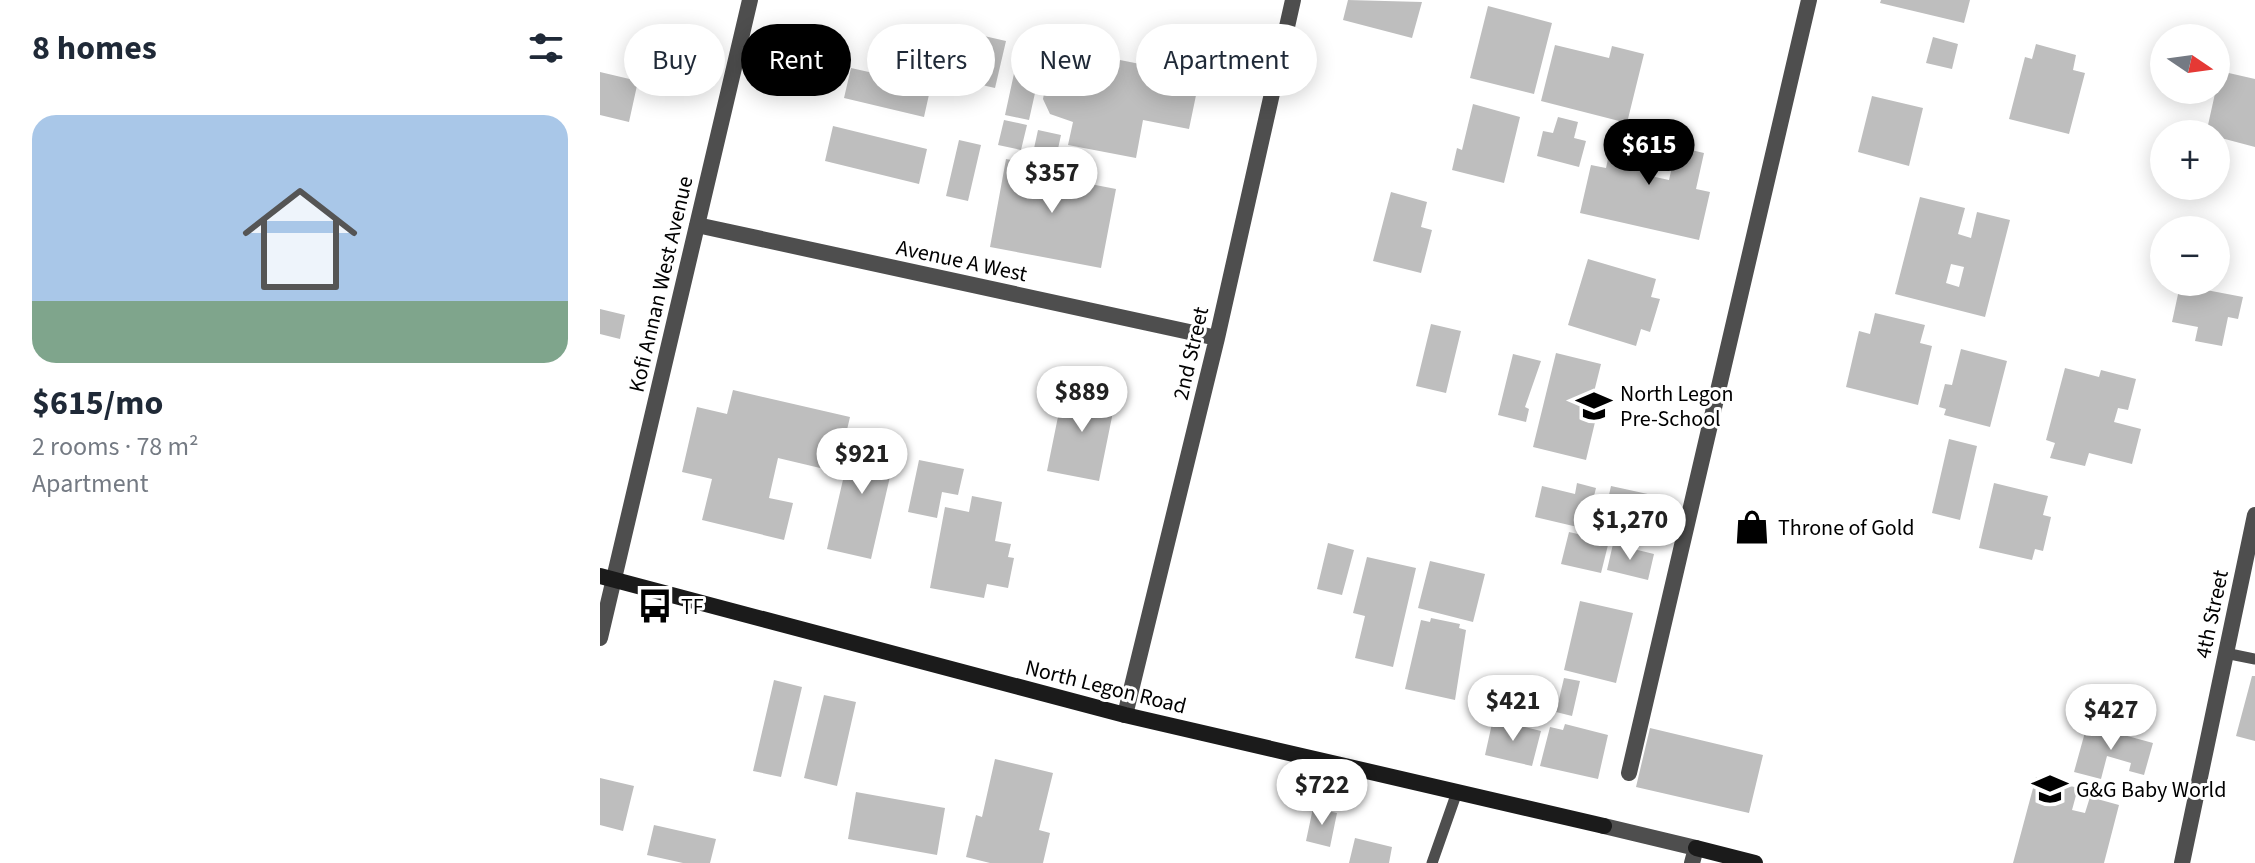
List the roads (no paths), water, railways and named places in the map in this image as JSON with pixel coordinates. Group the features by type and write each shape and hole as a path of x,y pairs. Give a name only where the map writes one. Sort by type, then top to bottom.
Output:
{"street":[{"name":"Kofi Annan West Avenue","path":"600,638 607,577 697,225 750,0"},
{"name":"2nd Street","path":"1125,715 1217,338 1293,0"},
{"path":"1629,773 1809,0"},
{"name":"Avenue A West","path":"697,225 1217,338"},
{"name":"4th Street","path":"2182,863 2255,515"},
{"name":"North Legon Road","path":"607,577 1125,715 1604,826 1694,856"},
{"path":"1694,856 1755,863"}],"lane":[{"path":"2225,653 2255,659"},
{"path":"1432,863 1457,792"}],"place":[{"name":"North Legon Pre-School","path":"1594,406"},
{"name":"Throne of Gold","path":"1752,527"},
{"name":"TF","path":"655,606"},
{"name":"G&G Baby World","path":"2050,789"}]}
